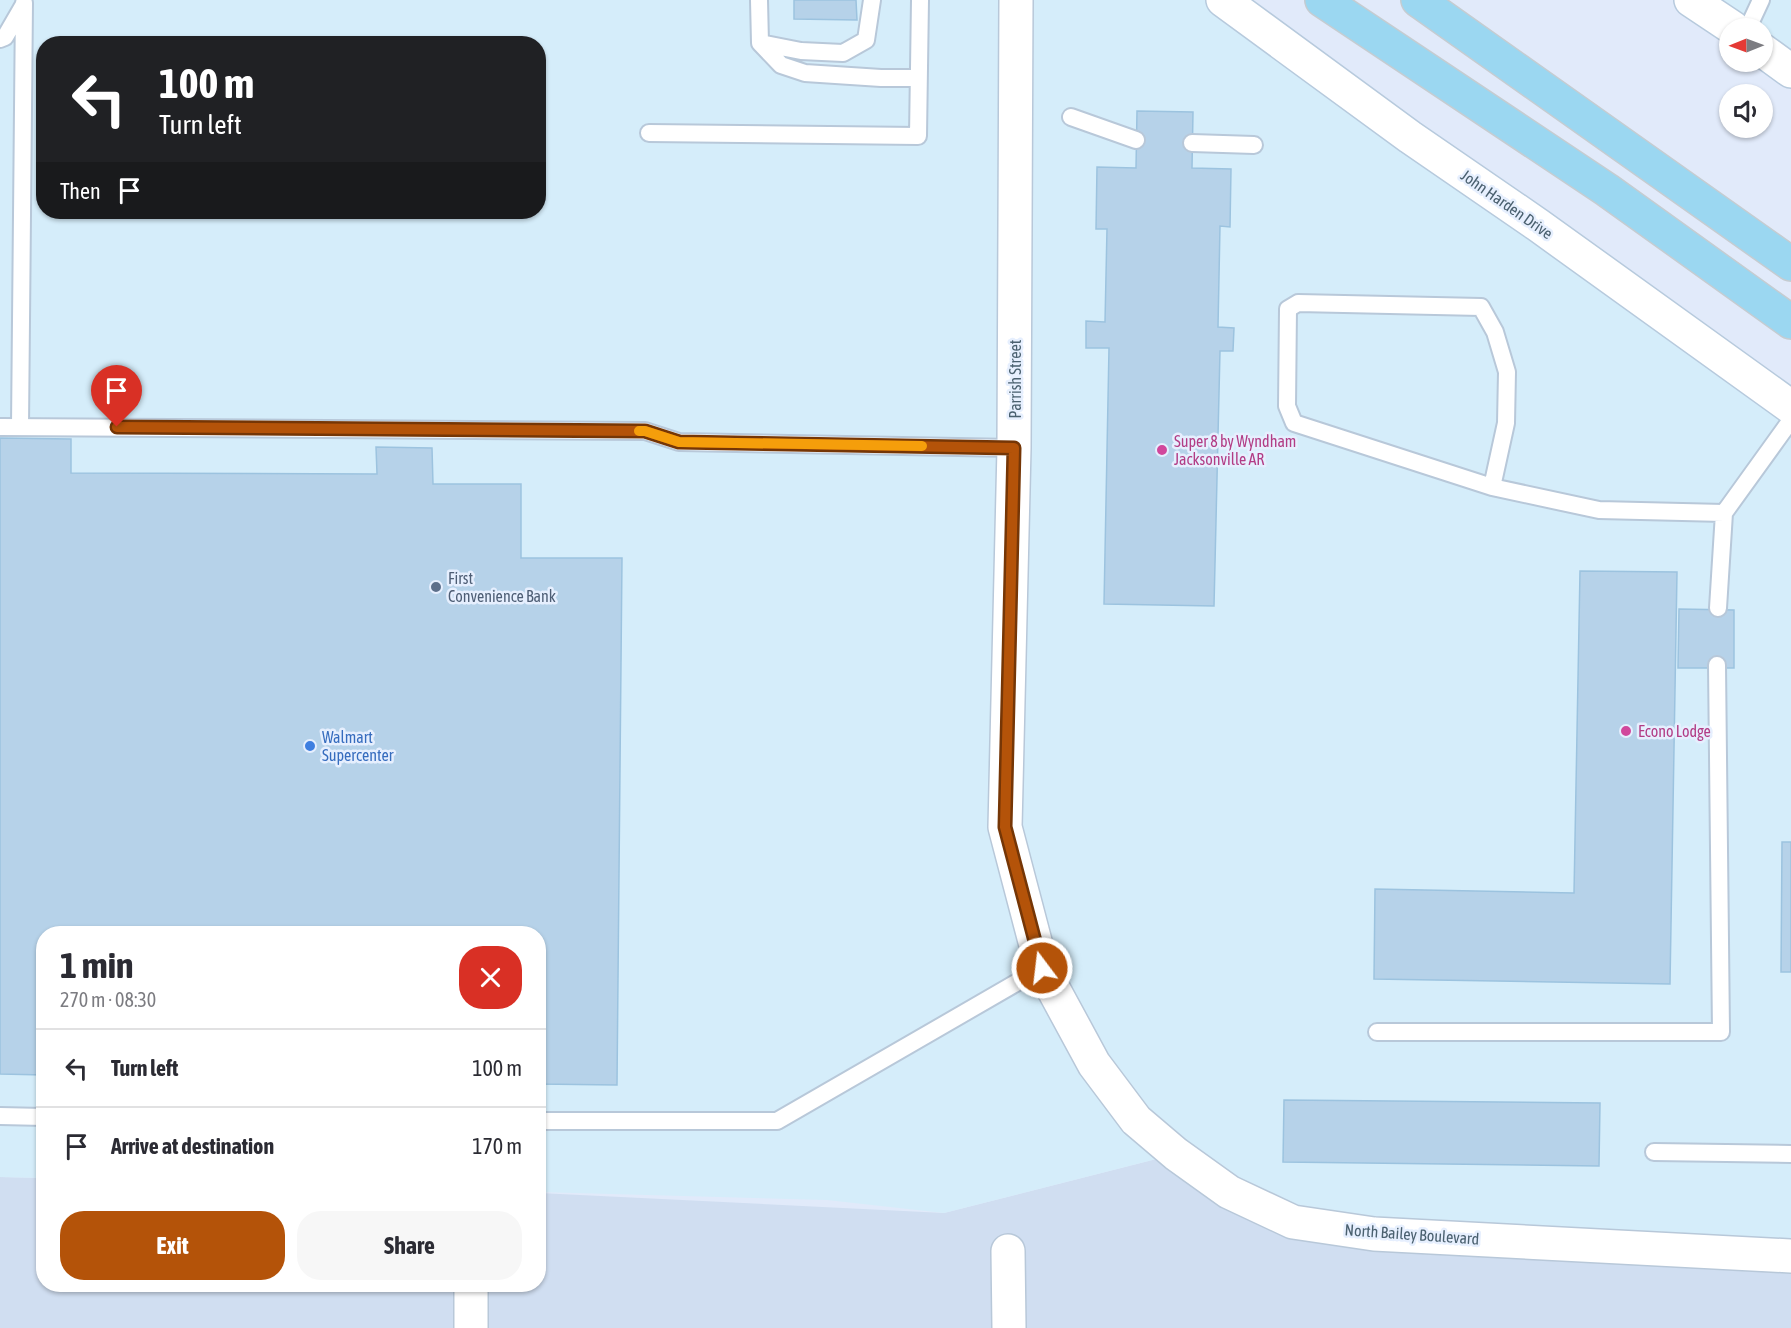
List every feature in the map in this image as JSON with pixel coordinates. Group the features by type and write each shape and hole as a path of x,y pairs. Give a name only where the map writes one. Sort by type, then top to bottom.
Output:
{"highway":[{"path":"1322,0 1607,190 1791,322"},
{"path":"1418,0 1791,264"}],"street":[{"name":"Parrish Street","path":"1016,0 1014,448 1005,827 1042,968"},
{"name":"John Harden Drive","path":"1223,0 1410,137 1538,225 1791,407"},
{"path":"1691,0 1719,19"},
{"path":"1773,58 1791,71"},
{"name":"North Bailey Boulevard","path":"1042,968 1094,1064 1136,1120 1176,1154 1229,1192 1293,1222 1374,1234 1791,1256"},
{"path":"1008,1251 1009,1328"},
{"path":"471,1292 471,1328"}],"lane":[{"path":"759,0 760,44 781,65 805,73 918,78"},
{"path":"760,44 801,51 843,53 866,40 872,0"},
{"path":"649,133 918,136 920,0"},
{"path":"1753,18 1761,0"},
{"path":"21,427 24,2"},
{"path":"0,39 4,37 24,2"},
{"path":"1071,117 1136,140"},
{"path":"1192,143 1254,145"},
{"path":"1492,487 1506,423 1507,372 1495,332 1481,307 1298,303 1288,309 1287,406 1294,423 1492,487 1599,510 1724,513"},
{"path":"1718,608 1724,513 1791,420"},
{"path":"0,427 645,431 679,442 1014,448"},
{"path":"1377,1032 1721,1032 1717,665"},
{"path":"546,1121 777,1121 1042,968"},
{"path":"0,1116 36,1117"},
{"path":"1654,1152 1791,1154"}],"shaded area":[{"path":"0,0 1223,0 1791,407 1791,1256 1293,1222 1176,1154 944,1213 827,1200 546,1192 546,926 36,926 36,1178 0,1177"},
{"path":"1691,0 1791,0 1791,71 1773,58 1773,18 1719,19"},
{"path":"1176,1154 1791,1256 1791,1328 0,1328 0,1177 36,1178 36,1292 546,1292 546,1193 944,1213"}],"building":[{"path":"794,0 856,0 857,20 794,19"},
{"name":"Super 8 by Wyndham Jacksonville AR","path":"1137,111 1193,112 1192,168 1231,169 1230,227 1220,226 1218,327 1234,328 1233,351 1220,351 1214,606 1104,604 1109,348 1086,348 1086,321 1105,322 1107,229 1096,229 1097,167 1136,168"},
{"name":"Walmart Supercenter","path":"0,438 71,439 71,473 377,474 376,447 432,448 433,484 521,484 521,558 622,558 617,1085 546,1084 546,926 36,926 36,1075 0,1074"},
{"name":"Econo Lodge","path":"1580,571 1677,572 1670,984 1374,979 1375,889 1574,893"},
{"path":"1679,609 1734,610 1734,668 1678,668"},
{"path":"1782,842 1791,842 1791,972 1781,972"},
{"path":"1284,1100 1600,1103 1599,1166 1283,1162"}],"slow traffic":[{"path":"639,431 679,442 922,446"}],"place":[{"name":"Super 8 by Wyndham Jacksonville AR","path":"1162,450"},
{"name":"First Convenience Bank","path":"436,587"},
{"name":"Econo Lodge","path":"1626,731"},
{"name":"Walmart Supercenter","path":"310,746"}],"route":[{"path":"117,427 645,431 679,442 1014,448 1005,827 1042,968"}]}
